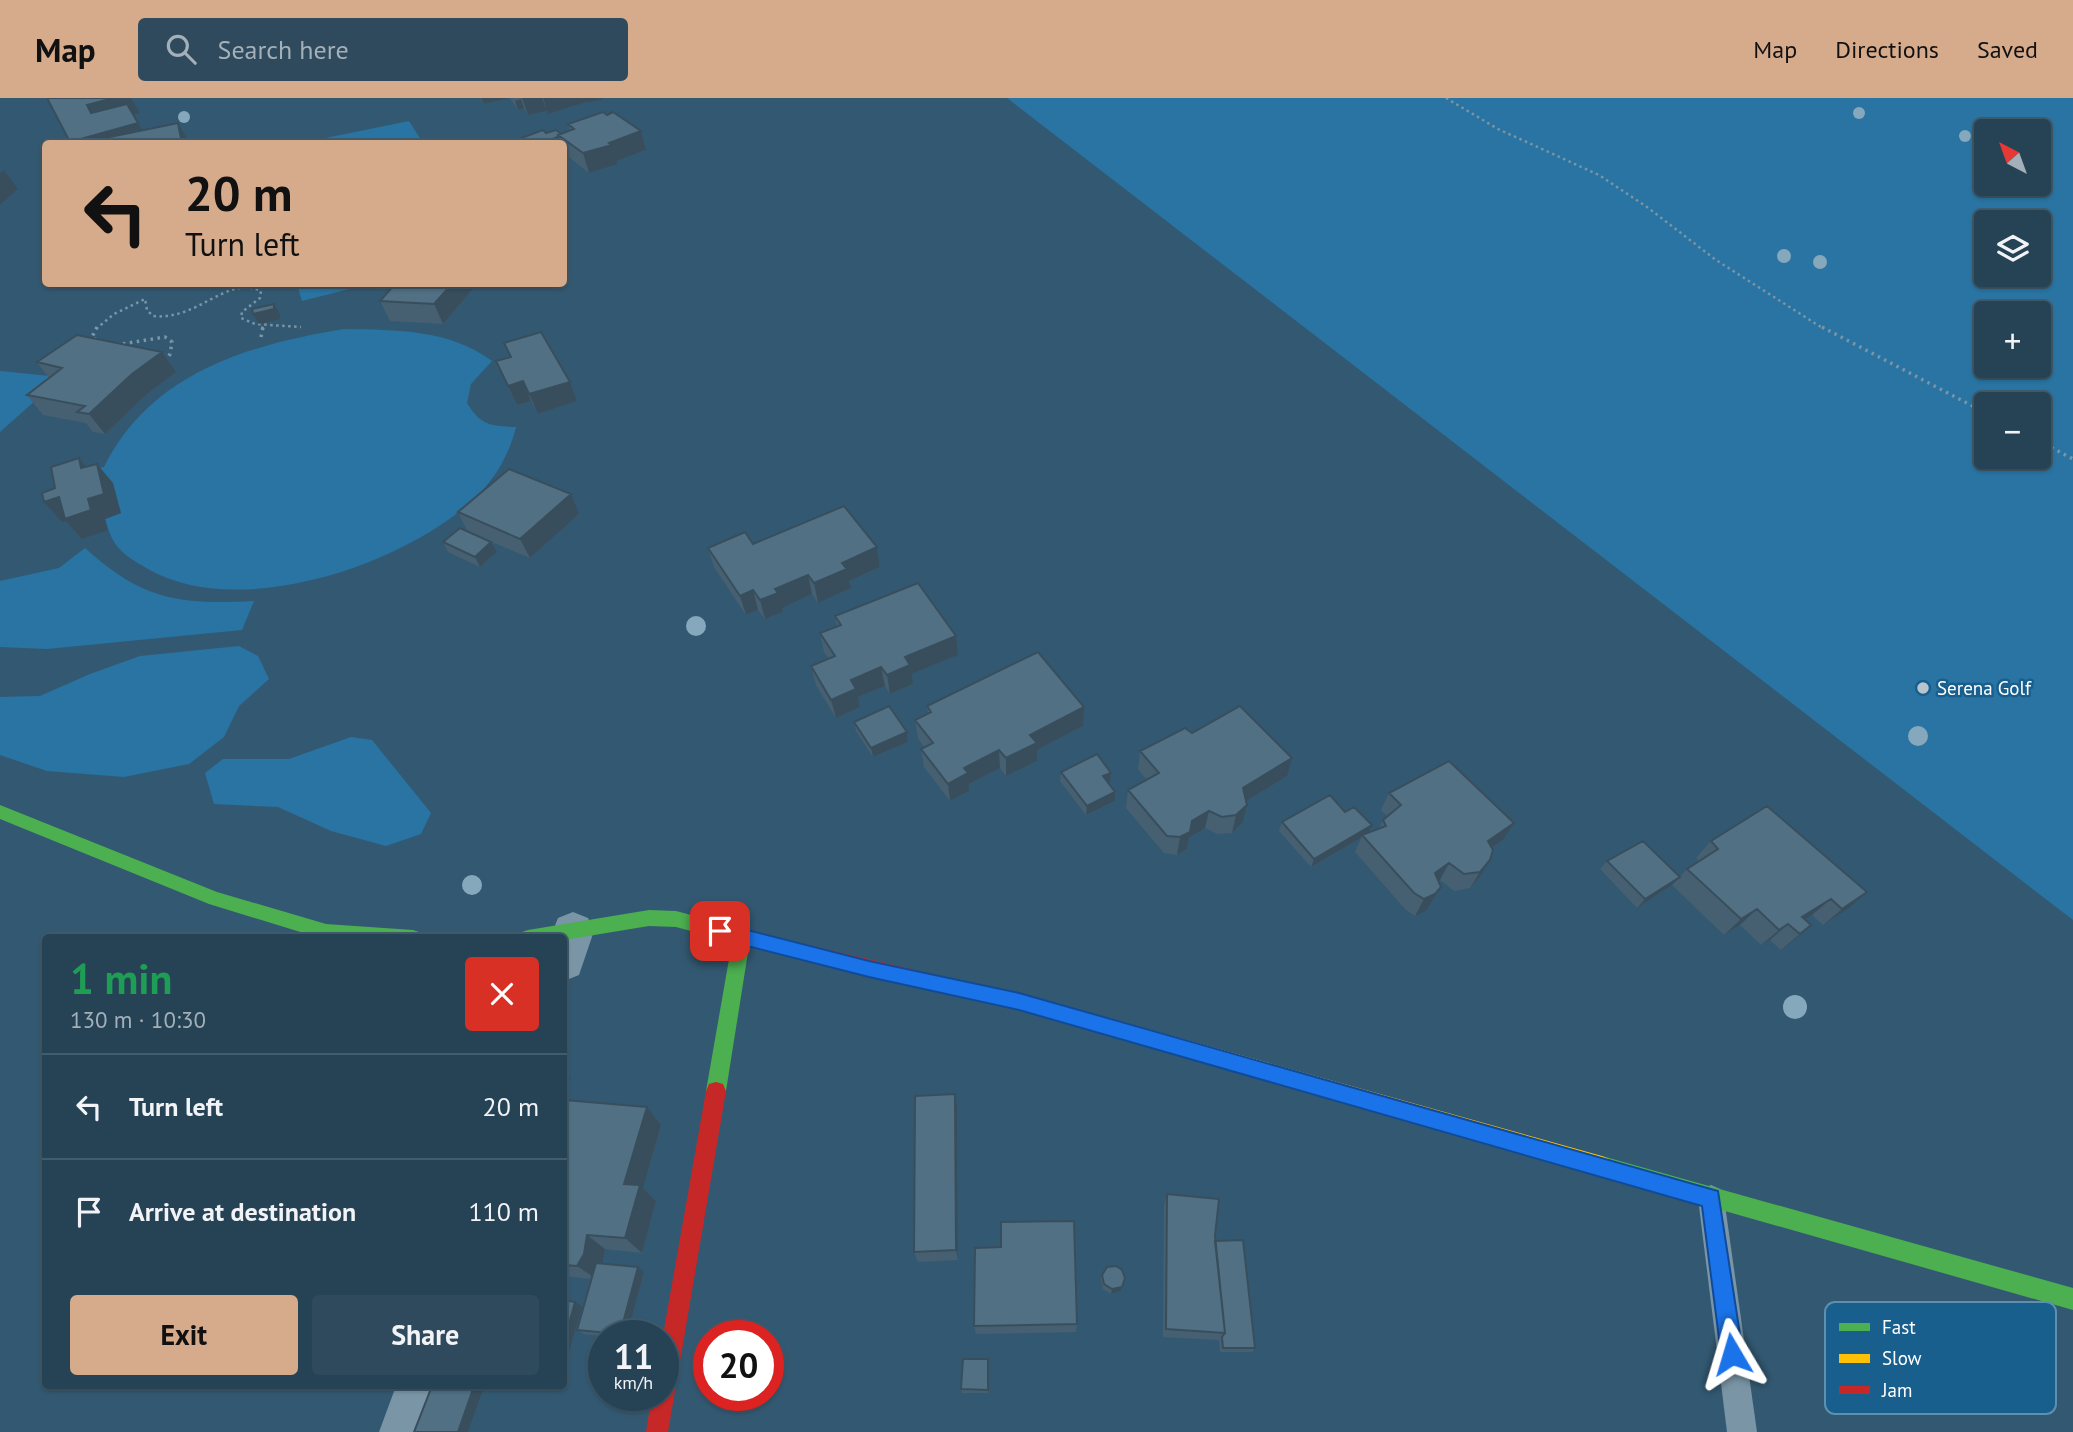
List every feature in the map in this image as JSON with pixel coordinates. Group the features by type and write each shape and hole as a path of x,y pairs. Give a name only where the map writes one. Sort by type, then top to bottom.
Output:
{"street":[{"path":"0,812 215,899 326,932 355,934"},
{"path":"568,946 649,918 676,919 1019,1002 2073,1299"},
{"path":"657,1432 742,937"},
{"path":"406,1432 422,1389"}],"lane":[{"path":"1711,1198 1742,1432"}],"path":[{"path":"1446,98 1498,129 1599,175 1647,206 1716,260 1832,334 1974,407"},
{"path":"100,343 92,337 96,327 106,318 145,299 147,310 153,316 168,318 189,312 217,295 238,287"},
{"path":"255,287 261,291 260,298 242,312 241,318 263,326 279,324 301,327"},
{"path":"261,337 263,326"},
{"path":"113,345 164,337 172,342 170,354 160,369"},
{"path":"2051,447 2073,459"}],"shaded area":[{"name":"Serena Golf","path":"1007,98 2073,98 2073,920"},
{"path":"409,121 421,140 316,140"},
{"path":"298,287 357,287 302,301"},
{"path":"344,329 402,331 440,337 475,350 492,361 471,384 467,403 477,416 487,423 516,427 501,466 474,499 443,523 405,546 318,579 272,587 227,589 185,584 148,569 131,559 115,544 105,519 121,513 95,469 104,467 124,435 148,408 175,386 238,355 272,344"},
{"path":"0,371 50,376 37,399 0,432"},
{"path":"85,548 125,579 163,596 204,602 254,601 242,630 47,649 0,647 0,581 59,568"},
{"path":"239,646 258,656 269,679 239,706 224,737 189,764 124,777 47,771 0,755 0,697 40,696 140,656"},
{"path":"351,737 372,740 431,813 421,834 386,846 331,831 278,807 214,804 205,773 223,759 289,759"}],"building":[{"path":"47,98 114,98 87,105 91,113 127,104 138,123 77,140 69,140"},
{"path":"603,112 607,115 613,112 641,131 609,143 612,145 583,153 558,135 574,129 568,124"},
{"path":"178,123 181,140 105,140"},
{"path":"543,130 546,133 556,130 561,134 549,140 516,140"},
{"path":"392,287 449,287 434,304 380,301"},
{"path":"274,304 274,309 253,314 252,309"},
{"path":"541,332 570,382 529,394 523,381 508,386 496,361 511,357 504,343"},
{"path":"77,335 162,352 132,374 89,414 77,412 85,406 27,395 62,368 37,362"},
{"path":"79,458 81,468 97,464 104,494 88,499 91,510 65,519 59,497 44,502 42,493 55,488 51,467"},
{"path":"509,469 571,494 520,539 458,512"},
{"path":"844,506 877,547 842,563 847,569 814,583 808,575 775,589 778,593 760,600 753,590 740,596 708,548 745,532 753,544"},
{"path":"460,528 491,542 475,557 443,542"},
{"path":"918,583 956,636 905,657 910,665 887,675 881,667 851,680 856,689 831,700 811,666 835,656 820,633 841,625 835,616"},
{"path":"1038,652 1084,707 1030,735 1037,743 1006,758 999,750 964,768 968,773 948,784 921,749 933,743 915,720 931,712 927,706"},
{"path":"889,706 907,732 871,748 854,722"},
{"path":"1240,706 1292,758 1243,788 1247,805 1236,815 1222,817 1209,811 1192,821 1190,832 1180,837 1167,836 1128,790 1159,773 1140,751 1185,728 1192,733"},
{"path":"1097,754 1111,773 1103,776 1115,792 1087,806 1061,772"},
{"path":"1449,761 1514,823 1488,841 1493,850 1490,860 1480,872 1464,874 1449,863 1435,873 1441,887 1435,894 1424,899 1414,893 1362,835 1386,826 1383,820 1401,805 1389,793"},
{"path":"1330,795 1345,812 1354,807 1372,825 1314,859 1282,822"},
{"path":"1767,806 1867,892 1842,909 1831,899 1802,917 1811,925 1800,934 1788,924 1779,930 1757,909 1741,919 1687,869 1718,849 1711,841"},
{"path":"1643,841 1680,877 1645,899 1607,861"},
{"path":"955,1094 956,1250 914,1252 915,1096"},
{"path":"567,1100 647,1107 624,1184 640,1185 625,1238 587,1235 584,1254 577,1266 567,1265"},
{"path":"1167,1194 1219,1199 1215,1236 1225,1333 1166,1329"},
{"path":"1074,1221 1077,1324 974,1326 975,1248 1001,1247 1001,1222"},
{"path":"1243,1240 1255,1348 1223,1348 1222,1337 1225,1333 1215,1241"},
{"path":"596,1263 638,1267 624,1320 588,1320 588,1331 577,1330"},
{"path":"1116,1266 1122,1270 1125,1278 1122,1287 1112,1289 1104,1284 1102,1275 1107,1267"},
{"path":"567,1301 575,1302 567,1331"},
{"path":"963,1359 988,1359 988,1390 961,1389"},
{"path":"431,1389 473,1389 458,1432 414,1432"}],"traffic: fast":[{"path":"0,812 215,899 326,932 355,934"},
{"path":"552,934 649,918 676,919 787,948"},
{"path":"716,1091 742,937"},
{"path":"1602,1166 2073,1299"}],"traffic: slow":[{"path":"1105,1026 1602,1166"}],"traffic: jam":[{"path":"787,948 1019,1002 1105,1026"},
{"path":"657,1432 716,1091"}],"place":[{"name":"Serena Golf","path":"1923,688"}],"route":[{"path":"720,931 869,969 1019,1002 1711,1198 1732,1354"}]}
